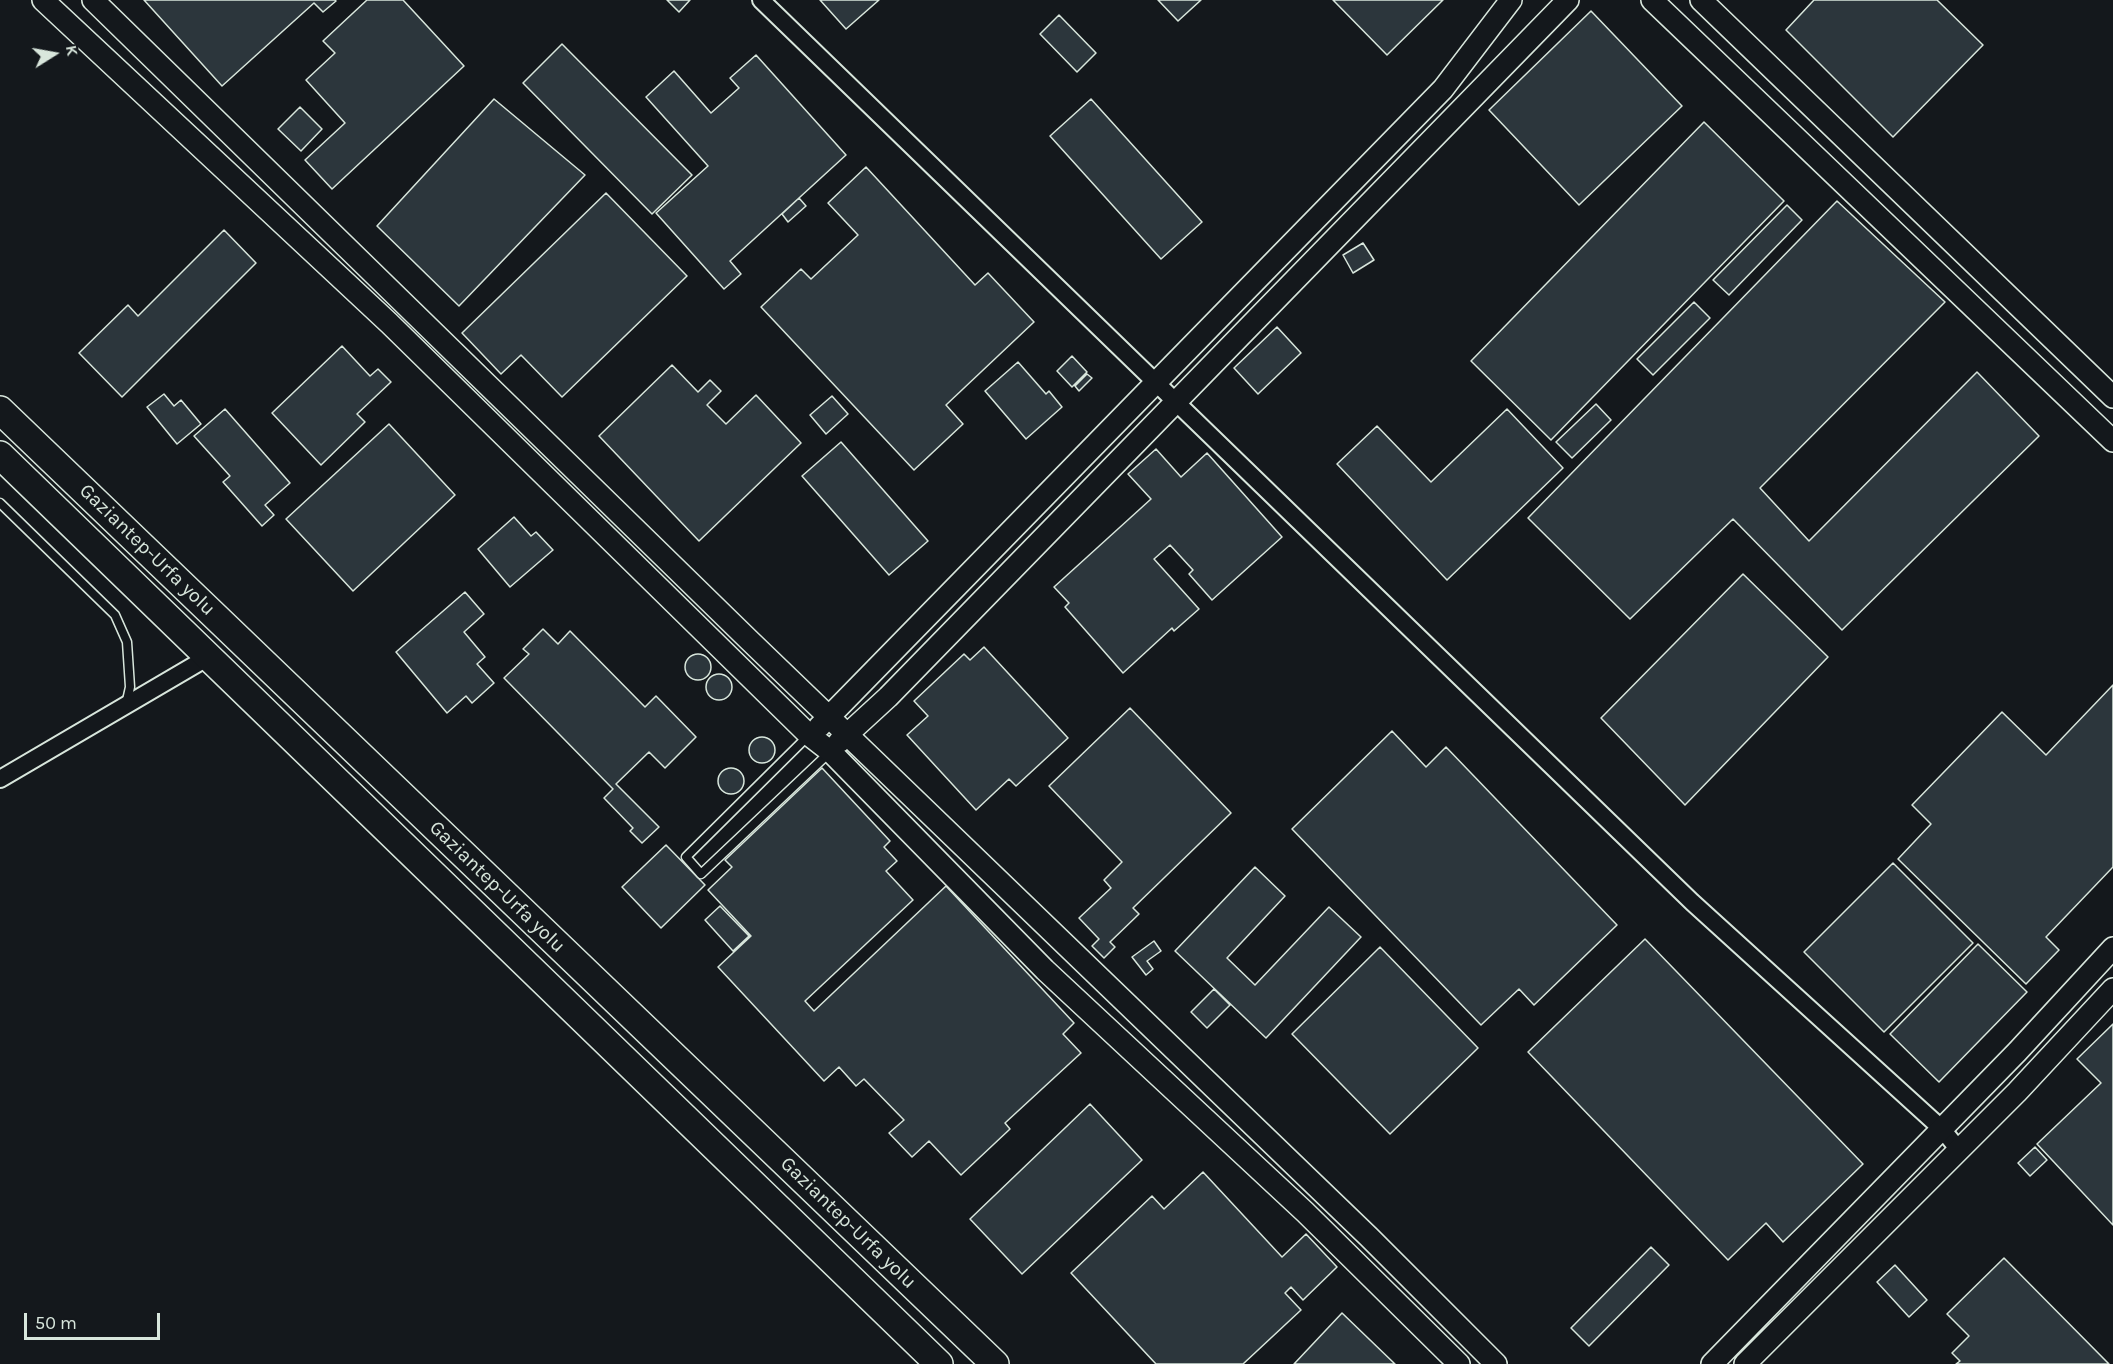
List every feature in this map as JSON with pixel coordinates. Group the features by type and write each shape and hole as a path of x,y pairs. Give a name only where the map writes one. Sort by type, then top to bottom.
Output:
{"highway":[{"name":"Gaziantep-Urfa yolu","path":"0,410 995,1364"},
{"name":"Gaziantep-Urfa yolu","path":"0,454 939,1364"}],"street":[{"path":"44,0 389,323 809,735 831,752 1045,970 1305,1212 1459,1364"},
{"path":"93,0 1496,1364"},
{"path":"761,0 1692,902 1942,1129 1959,1150"},
{"path":"809,735 830,717 1443,88 1511,0"},
{"path":"831,752 847,733 888,697 1568,0"},
{"path":"1652,0 2113,441"},
{"path":"1701,0 2113,397"},
{"path":"0,779 210,656"},
{"path":"1712,1364 1942,1129 2113,948"},
{"path":"1745,1364 1959,1150 2113,989"}],"lane":[{"path":"0,503 115,615 127,642 130,687 126,706"},
{"path":"809,735 686,857 701,874 831,752"}],"building":[{"path":"144,0 336,1 323,12 314,3 222,86"},
{"path":"367,0 403,0 464,66 332,189 305,160 345,123 306,80 335,53 323,41"},
{"path":"667,0 690,0 679,12"},
{"path":"820,0 879,0 846,29"},
{"path":"1158,0 1201,0 1178,21"},
{"path":"1333,0 1443,0 1387,55"},
{"path":"1814,0 1937,0 1983,45 1893,137 1786,30"},
{"path":"1591,11 1682,106 1579,205 1489,110"},
{"path":"1059,15 1096,53 1077,72 1040,34"},
{"path":"562,44 692,175 652,214 523,83"},
{"path":"756,55 846,155 730,261 741,274 724,289 656,213 708,166 646,97 674,71 711,113 739,88 730,78"},
{"path":"494,99 585,175 459,306 377,226"},
{"path":"1091,99 1202,222 1161,259 1050,136"},
{"path":"300,107 322,129 301,151 278,129"},
{"path":"1704,122 1784,201 1551,440 1471,361"},
{"path":"866,167 975,285 988,273 1034,322 946,405 963,424 914,470 761,307 801,269 811,279 858,235 828,203"},
{"path":"606,193 687,276 562,397 521,355 501,374 462,333"},
{"path":"799,198 806,206 788,222 782,214"},
{"path":"1837,201 1945,302 1760,488 1809,541 1977,372 2039,436 1842,630 1733,519 1630,619 1528,518"},
{"path":"1787,205 1802,220 1729,295 1713,280"},
{"path":"224,230 256,263 122,397 79,353 128,305 138,316"},
{"path":"1363,243 1374,260 1353,273 1343,255"},
{"path":"1694,302 1710,318 1653,375 1637,359"},
{"path":"1277,327 1301,353 1258,394 1234,368"},
{"path":"342,346 370,376 378,369 391,382 357,414 365,422 321,465 272,413"},
{"path":"1072,356 1087,372 1072,387 1057,371"},
{"path":"1018,362 1046,394 1049,391 1062,407 1026,439 985,391"},
{"path":"672,365 698,392 710,380 721,391 707,405 726,424 756,395 801,443 699,541 599,436"},
{"path":"1087,374 1092,378 1079,391 1075,386"},
{"path":"164,394 174,406 181,400 201,424 177,444 147,407"},
{"path":"832,396 848,414 826,434 810,415"},
{"path":"1596,404 1611,420 1572,458 1556,442"},
{"path":"225,409 290,483 265,505 274,515 262,526 223,482 230,476 194,436"},
{"path":"1507,409 1563,468 1447,580 1337,464 1377,426 1431,482"},
{"path":"389,424 455,495 353,591 286,519"},
{"path":"841,442 928,541 889,575 802,476"},
{"path":"1156,449 1181,477 1207,453 1282,537 1212,600 1189,574 1193,570 1170,545 1154,559 1199,609 1174,631 1172,628 1123,673 1065,607 1069,603 1054,587 1151,499 1128,474"},
{"path":"514,517 531,536 536,532 553,550 510,587 478,549"},
{"path":"1743,574 1828,657 1685,805 1601,718"},
{"path":"465,592 484,614 464,632 485,657 477,664 494,683 472,703 466,696 447,713 396,652"},
{"path":"543,629 558,644 570,631 645,707 656,696 696,737 665,768 649,752 616,784 659,827 642,843 630,831 633,828 604,798 613,789 504,678 529,654 523,649"},
{"path":"984,647 1068,738 1016,786 1009,779 976,810 907,735 928,716 914,701 964,654 970,660"},
{"path":"698,654 707,658 711,667 707,676 698,680 689,676 685,667 689,658"},
{"path":"719,674 728,678 732,687 728,696 719,700 710,696 706,687 710,678"},
{"path":"2113,685 2113,867 2046,937 2059,950 2026,984 1898,859 1931,824 1912,805 2002,712 2046,755"},
{"path":"1130,708 1231,813 1133,908 1139,914 1110,942 1115,947 1104,958 1092,946 1099,939 1079,918 1111,888 1104,880 1122,862 1049,786"},
{"path":"1392,731 1426,767 1446,747 1617,925 1534,1005 1519,989 1481,1025 1292,829"},
{"path":"762,737 771,741 775,750 771,759 762,763 753,759 749,750 753,741"},
{"path":"731,768 740,772 744,781 740,790 731,794 722,790 718,781 722,772"},
{"path":"822,768 890,841 884,847 897,861 886,871 913,900 805,1001 814,1011 946,886 1074,1023 1063,1034 1081,1053 1005,1123 1010,1129 961,1175 929,1141 912,1157 889,1133 904,1120 864,1079 856,1086 839,1067 824,1081 718,967 751,936 708,890 732,867 725,860"},
{"path":"666,845 705,885 661,928 622,887"},
{"path":"1893,863 1973,943 1884,1032 1804,952"},
{"path":"1255,867 1285,896 1227,958 1255,985 1329,907 1361,937 1266,1038 1175,951"},
{"path":"720,906 749,936 733,951 705,920"},
{"path":"1645,939 1863,1164 1783,1242 1766,1223 1728,1260 1528,1052"},
{"path":"1154,941 1161,951 1147,961 1153,969 1146,975 1132,957"},
{"path":"1978,944 2027,992 1939,1082 1890,1034"},
{"path":"1380,947 1478,1048 1390,1134 1292,1034"},
{"path":"1214,989 1230,1005 1207,1028 1191,1012"},
{"path":"2113,1024 2113,1225 2037,1144 2101,1083 2077,1059"},
{"path":"1090,1104 1142,1160 1022,1274 970,1219"},
{"path":"2035,1147 2047,1160 2030,1176 2018,1163"},
{"path":"1203,1172 1282,1257 1306,1234 1337,1267 1303,1300 1291,1287 1285,1293 1301,1310 1243,1364 1156,1364 1071,1273 1152,1196 1164,1209"},
{"path":"1651,1247 1669,1265 1589,1346 1571,1328"},
{"path":"2004,1258 2109,1364 1956,1364 1960,1361 1952,1353 1969,1336 1947,1314"},
{"path":"1895,1265 1927,1300 1909,1317 1877,1282"},
{"path":"1342,1313 1395,1364 1294,1364"}]}
